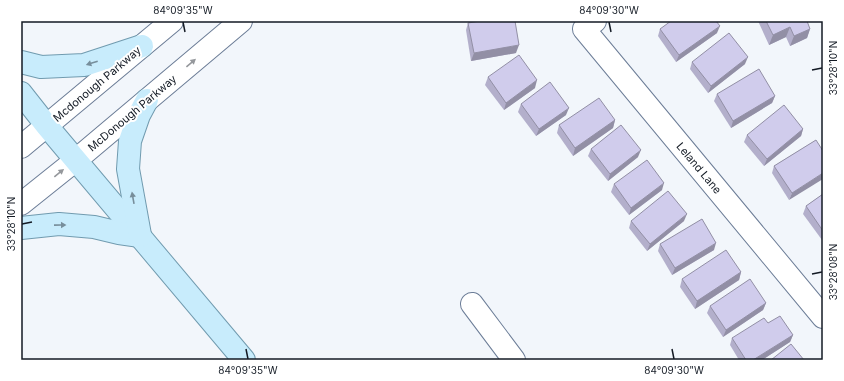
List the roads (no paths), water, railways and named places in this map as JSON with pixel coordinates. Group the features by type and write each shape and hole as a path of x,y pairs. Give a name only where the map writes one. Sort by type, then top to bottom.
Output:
{"main road":[{"path":"21,62 41,67 84,65 142,46"},
{"path":"21,93 244,360"},
{"path":"140,236 128,169 130,141 139,115 147,100"},
{"path":"21,228 59,224 94,226 119,233 140,236"}],"street":[{"name":"Mcdonough Parkway","path":"21,147 172,21"},
{"name":"McDonough Parkway","path":"21,204 242,21"},
{"name":"Leland Lane","path":"595,21 584,29 822,314"},
{"path":"472,304 514,360"}]}
